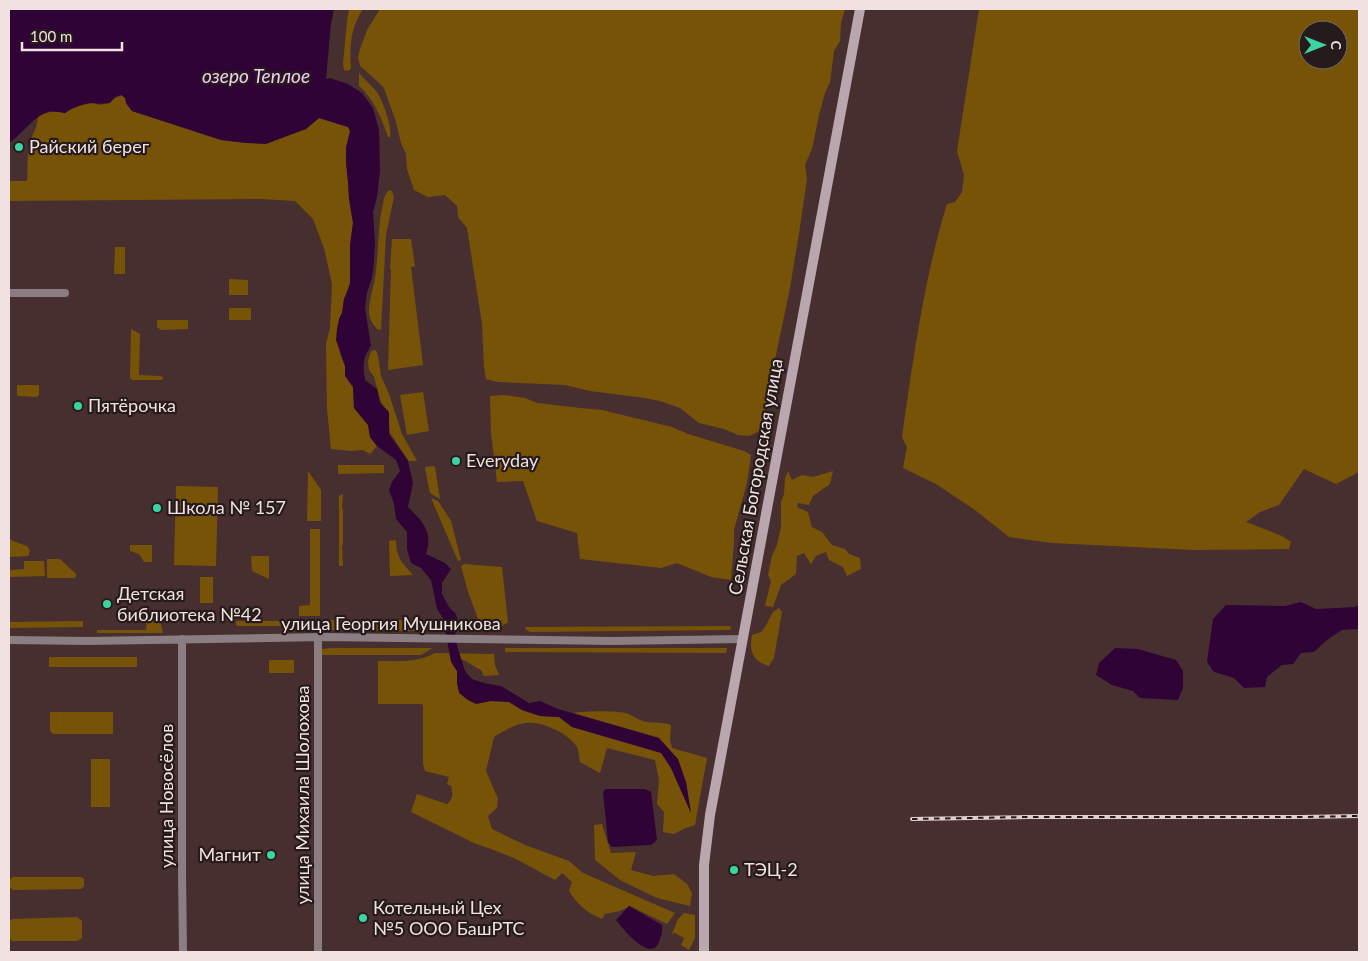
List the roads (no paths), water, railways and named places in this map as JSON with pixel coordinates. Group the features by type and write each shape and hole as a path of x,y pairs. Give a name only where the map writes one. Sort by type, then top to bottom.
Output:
{"main road":[{"name":"Сельская Богородская улица","path":"702,950 705,851 710,815 860,9"}],"street":[{"path":"9,293 65,293"},
{"name":"улица Георгия Мушникова","path":"9,640 318,638 612,641 743,639"},
{"name":"улица Михаила Шолохова","path":"318,638 318,952"},
{"name":"улица Новосёлов","path":"182,639 183,952"}],"water":[{"name":"озеро Теплое","path":"9,9 334,9 326,79 330,78 348,84 362,93 373,108 379,130 380,171 373,212 374,262 365,308 371,346 364,362 365,380 377,389 380,403 389,412 389,434 408,461 413,483 408,507 422,522 427,533 428,546 426,554 445,563 451,569 442,583 442,594 449,607 456,614 459,624 455,631 457,646 465,671 472,679 501,686 529,703 540,701 558,709 659,738 678,759 686,782 691,813 671,768 661,753 572,727 559,717 540,716 522,710 509,702 491,701 476,704 459,693 457,671 451,662 443,618 437,609 431,580 421,568 411,563 407,549 407,532 396,519 394,504 389,490 400,471 396,460 377,446 370,437 368,425 354,408 353,387 345,376 345,366 336,340 339,319 350,283 350,245 353,223 346,164 346,148 350,131 348,127 319,118 306,129 266,144 221,140 132,111 125,98 121,95 115,97 110,103 86,104 65,113 53,111 45,113 36,118 9,143"},
{"path":"1301,602 1316,609 1355,607 1359,605 1359,629 1342,630 1314,652 1301,653 1293,664 1282,665 1267,677 1265,687 1244,688 1234,678 1214,672 1207,662 1213,619 1226,605 1285,606"},
{"path":"1115,648 1138,649 1176,660 1183,671 1183,688 1178,700 1140,698 1133,691 1112,685 1096,675 1099,663"},
{"path":"606,789 645,789 651,792 657,840 651,845 612,847 608,842 603,792"},
{"path":"629,906 662,925 661,937 654,948 649,949 636,942 616,920"}],"railway":[{"path":"912,819 1359,816"}],"place":[{"name":"Райский берег","path":"19,147"},
{"name":"Пятёрочка","path":"78,406"},
{"name":"Everyday","path":"456,461"},
{"name":"Школа № 157","path":"157,508"},
{"name":"Детская библиотека №42","path":"107,604"},
{"name":"Магнит","path":"271,855"},
{"name":"ТЭЦ-2","path":"734,870"},
{"name":"Котельный Цех №5 ООО БашРТС","path":"363,918"}]}
